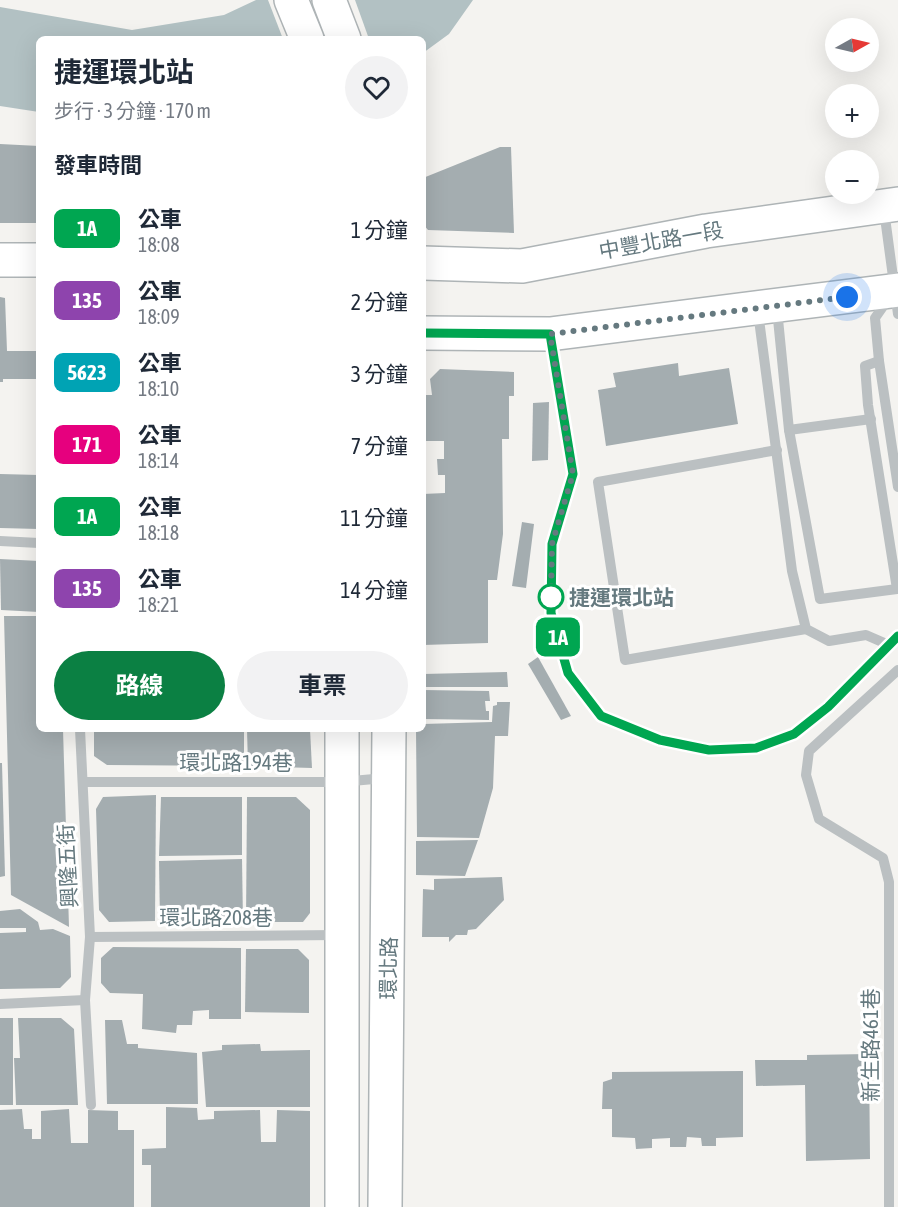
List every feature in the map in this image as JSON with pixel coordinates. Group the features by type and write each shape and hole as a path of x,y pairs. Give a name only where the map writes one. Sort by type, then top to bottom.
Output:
{"main road":[{"path":"291,0 306,36"},
{"path":"329,0 343,36"},
{"name":"中豐北路一段","path":"426,263 522,266 706,231 891,205"},
{"path":"0,260 36,260"},
{"path":"426,333 550,334 767,308 897,298"},
{"path":"342,732 342,1207"},
{"name":"環北路","path":"385,1207 389,732"}],"lane":[{"path":"891,205 897,298 875,318 879,361 898,487"},
{"path":"767,308 820,599 897,589 865,366 879,361"},
{"path":"767,308 777,450 792,571 806,629"},
{"path":"550,334 573,474 552,544 551,613 568,673 601,716 660,740 709,750 756,748 794,734 828,707 898,636"},
{"path":"789,430 871,419"},
{"path":"777,450 598,482 626,660 806,629 829,640 866,635 889,645"},
{"path":"0,541 36,543"},
{"name":"新生路461巷","path":"889,1207 894,880 883,858 819,819 806,776 809,751 898,670"},
{"name":"興隆五街","path":"80,732 90,937 85,1000 91,1105"},
{"name":"環北路194巷","path":"83,782 341,782 389,778"},
{"name":"環北路208巷","path":"90,937 343,935"},
{"path":"0,1004 85,1000"}],"shaded area":[{"path":"256,0 473,0 449,34 426,51 426,36 36,36 36,112 0,106 0,7 132,30 224,15"}],"pier":[{"path":"268,0 355,0 368,36 282,36"}],"building":[{"path":"0,144 36,146 36,223 0,223"},
{"path":"500,147 511,147 514,233 428,230 426,228 426,177"},
{"path":"0,297 5,298 7,351 36,351 36,379 3,379 3,382 0,382"},
{"path":"678,363 679,376 729,368 738,424 606,446 598,390 616,387 613,373"},
{"path":"440,369 514,372 514,396 509,396 509,439 502,439 503,534 497,580 488,580 488,643 426,645 426,494 445,493 445,475 438,475 437,459 444,459 444,441 426,441 426,395 432,395 430,379"},
{"path":"549,402 548,460 532,461 533,403"},
{"path":"0,474 36,475 36,529 0,528"},
{"path":"522,522 534,524 526,588 512,586"},
{"path":"0,559 36,561 36,612 1,610"},
{"path":"4,616 36,616 36,732 63,732 69,927 11,895"},
{"path":"538,657 571,716 561,720 528,664"},
{"path":"507,672 508,687 426,687 426,674"},
{"path":"426,690 489,691 490,701 485,701 486,711 489,711 489,720 426,719"},
{"path":"497,702 510,702 508,736 495,736 493,788 479,838 417,837 416,732 426,732 426,724 492,722 493,706 497,705"},
{"path":"94,732 244,732 244,766 107,765 94,756"},
{"path":"247,732 310,732 312,768 248,766"},
{"path":"0,763 2,763 5,876 0,877"},
{"path":"156,795 155,921 109,922 99,910 96,809 103,797"},
{"path":"161,797 242,797 242,855 159,856"},
{"path":"247,797 296,797 310,810 310,913 303,922 246,922"},
{"path":"478,840 465,876 416,875 416,841"},
{"path":"242,859 243,922 160,922 159,861"},
{"path":"502,877 504,900 476,929 468,930 467,935 456,935 449,942 449,937 422,937 423,889 434,890 434,879"},
{"path":"20,909 38,922 40,930 53,929 70,936 71,977 60,988 0,989 0,933 26,932 26,928 0,928 0,911"},
{"path":"113,947 241,948 241,1019 209,1019 209,1010 193,1011 192,1025 177,1025 176,1033 142,1029 143,994 110,993 101,983 101,958"},
{"path":"246,949 298,949 309,960 309,1013 245,1012"},
{"path":"0,1018 13,1018 13,1105 0,1105"},
{"path":"18,1018 61,1018 74,1029 78,1105 16,1105 14,1058 20,1058"},
{"path":"105,1020 122,1020 127,1044 138,1044 138,1048 197,1053 198,1104 107,1104"},
{"path":"260,1044 261,1051 310,1050 310,1107 206,1107 202,1052 222,1050 222,1045"},
{"path":"869,1054 870,1159 806,1161 805,1085 756,1086 755,1060 807,1060 807,1055"},
{"path":"743,1071 743,1137 716,1138 716,1146 702,1146 701,1138 687,1137 686,1147 670,1147 670,1138 652,1139 652,1148 636,1149 635,1138 612,1137 612,1109 602,1109 603,1082 612,1079 612,1072"},
{"path":"166,1107 197,1108 198,1120 214,1119 214,1111 260,1110 261,1142 276,1142 277,1110 310,1111 310,1207 151,1207 151,1165 142,1165 142,1149 166,1148"},
{"path":"22,1109 24,1129 32,1129 32,1139 41,1139 41,1111 69,1109 71,1143 88,1143 88,1110 118,1111 118,1130 134,1130 134,1207 0,1207 0,1110"}],"bus line":[{"name":"1A","path":"426,333 550,334 573,474 552,544 551,613 568,673 601,716 660,740 709,750 756,748 794,734 828,707 898,636"}],"place":[{"name":"捷運環北站","path":"551,597"}],"route":[{"path":"551,597 552,544 573,474 550,334 847,297"}]}
